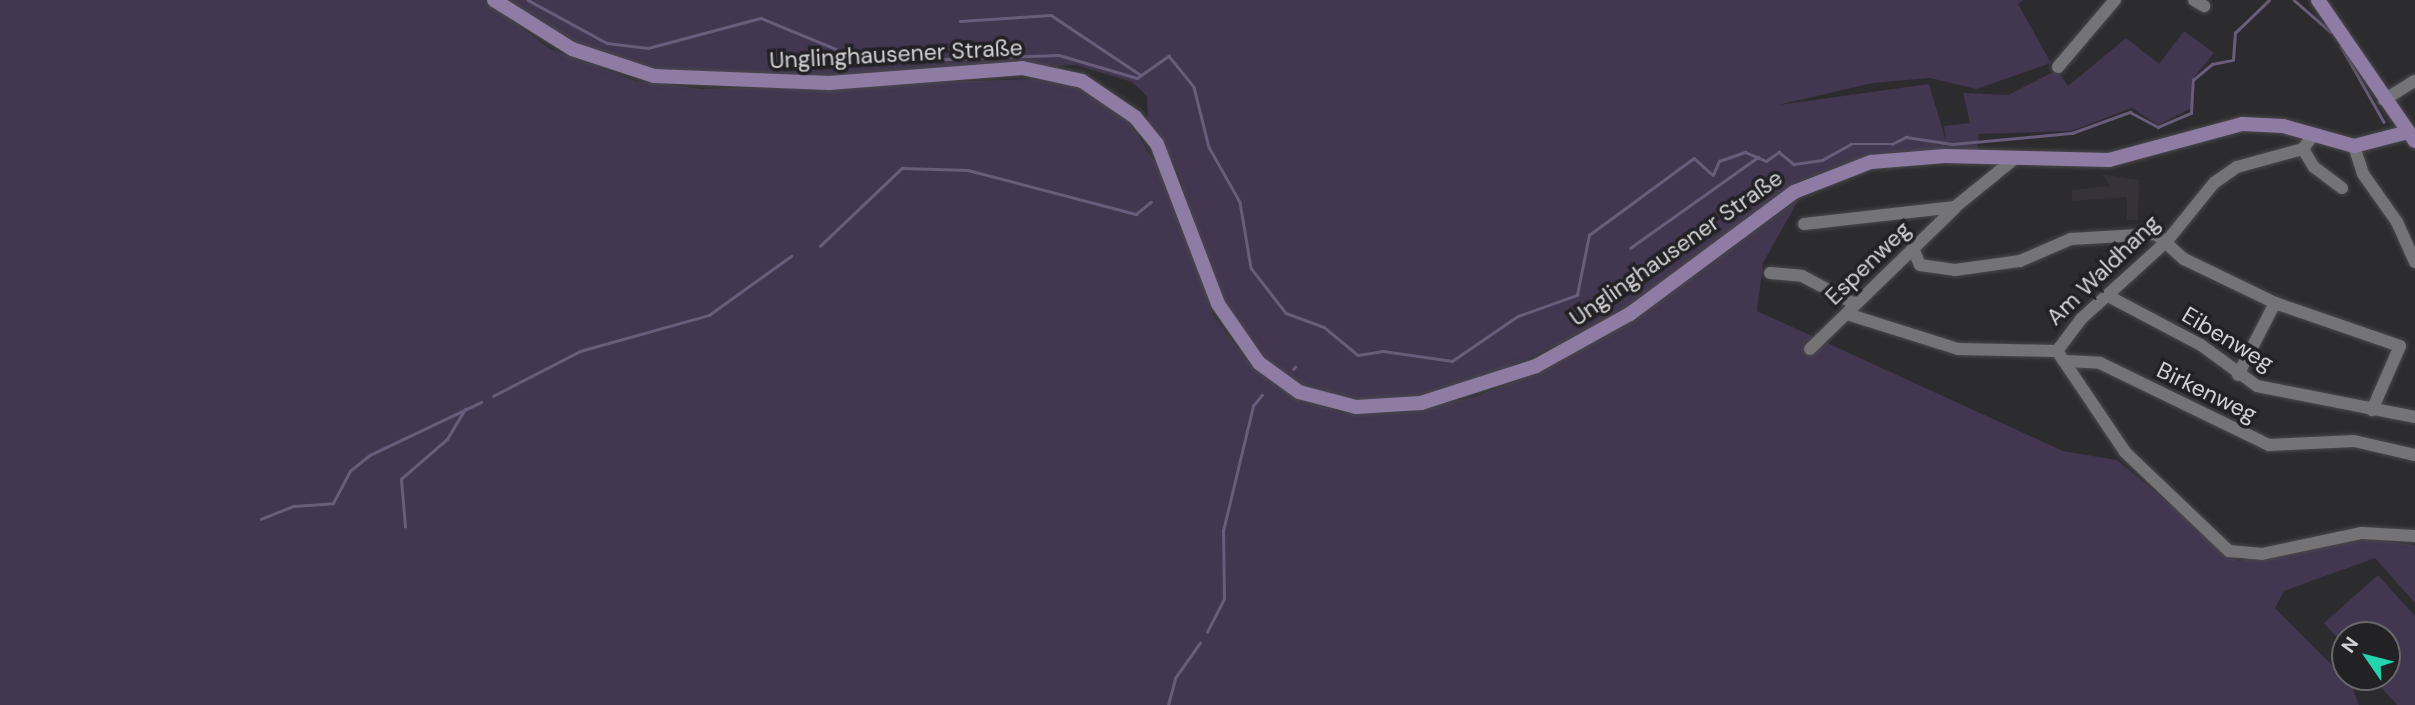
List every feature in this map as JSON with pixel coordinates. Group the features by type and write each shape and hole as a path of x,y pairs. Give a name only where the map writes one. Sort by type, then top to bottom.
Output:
{"main road":[{"name":"Unglinghausener Straße","path":"494,0 572,49 654,76 804,83 1022,68 1082,81 1127,110 1157,144 1218,304 1259,363 1299,392 1356,407 1421,403 1536,366 1630,314 1763,213 1828,176 1892,158 2109,160 2242,124 2354,146 2413,138"},
{"path":"2318,0 2345,32 2384,100 2413,138"}],"street":[{"path":"2058,66 2115,0"},
{"path":"2384,100 2415,81"},
{"path":"2312,136 2303,149 2314,167 2342,188"},
{"path":"2354,146 2363,174 2397,222 2415,262"},
{"name":"Am Waldhang","path":"2303,149 2236,167 2214,183 2167,241 2108,296 2062,356 2125,452 2229,551 2262,554 2362,533 2415,536"},
{"name":"Espenweg","path":"1810,349 1955,207 2014,159"},
{"path":"1804,224 1955,207"},
{"path":"1913,248 1920,265 1955,270 2020,261 2071,239 2156,234 2167,241 2184,259 2275,303 2400,346 2372,410"},
{"name":"Birkenweg","path":"1770,273 1802,276 1851,309 1958,349 2062,356 2099,363 2269,445 2354,441 2415,455"},
{"name":"Eibenweg","path":"2108,296 2201,345 2238,375 2293,396 2415,417"},
{"path":"2238,375 2275,303"}],"shaded area":[{"path":"0,0 484,0 550,49 636,81 702,89 1031,79 1071,84 1126,117 1166,179 1214,317 1250,364 1291,393 1342,413 1401,413 1474,397 1540,372 1634,320 1799,199 1763,263 1757,311 2063,451 2117,460 2238,561 2369,539 2415,545 2415,603 2375,558 2284,591 2275,608 2331,664 2331,691 2354,691 2359,705 0,705"},
{"path":"506,0 2023,0 2018,4 2051,63 1976,89 1930,78 1873,83 1778,105 1929,84 1946,141 1944,126 1970,123 1963,93 2008,95 2057,70 2068,86 2126,38 2159,64 2184,31 2214,53 2191,81 2192,108 2158,125 2132,108 2071,131 1979,134 1977,153 1903,151 1841,165 1797,182 1628,307 1557,345 1493,375 1420,397 1358,402 1307,390 1262,359 1223,304 1176,168 1148,122 1147,96 1132,82 1076,65 809,78 653,69 591,51"},
{"path":"2102,174 2139,180 2138,220 2127,220 2127,197 2072,201 2072,190 2110,186"},
{"path":"2378,575 2415,616 2415,705 2397,705 2384,691 2401,691 2401,621 2331,621 2331,631 2324,623"}],"waterway":[{"path":"528,0 607,43 648,48 761,18 868,62 1059,55 1137,78 1169,56 1194,87 1209,147 1240,202 1251,268 1286,313 1324,327 1358,355 1383,351 1452,361 1518,316 1577,295 1589,235 1694,158 1713,175 1719,161 1745,152 1766,161 1779,152 1794,164 1822,160 1851,144 1892,144 1906,137 1953,144 2072,133 2130,112 2158,127 2191,113 2193,80 2212,64 2233,60 2235,33 2269,0"},
{"path":"2294,0 2331,32"},
{"path":"960,21 1051,15 1141,75"},
{"path":"2341,46 2384,122"},
{"path":"1630,248 1758,157"},
{"path":"820,246 902,168 968,170 1136,214 1151,202"},
{"path":"493,396 580,351 709,315 791,256"},
{"path":"1207,632 1224,599 1223,531 1253,406 1262,395"},
{"path":"261,519 294,506 333,503 350,471 370,455 481,402"},
{"path":"405,527 401,479 447,439 465,409"},
{"path":"1168,705 1175,678 1200,643"}]}
